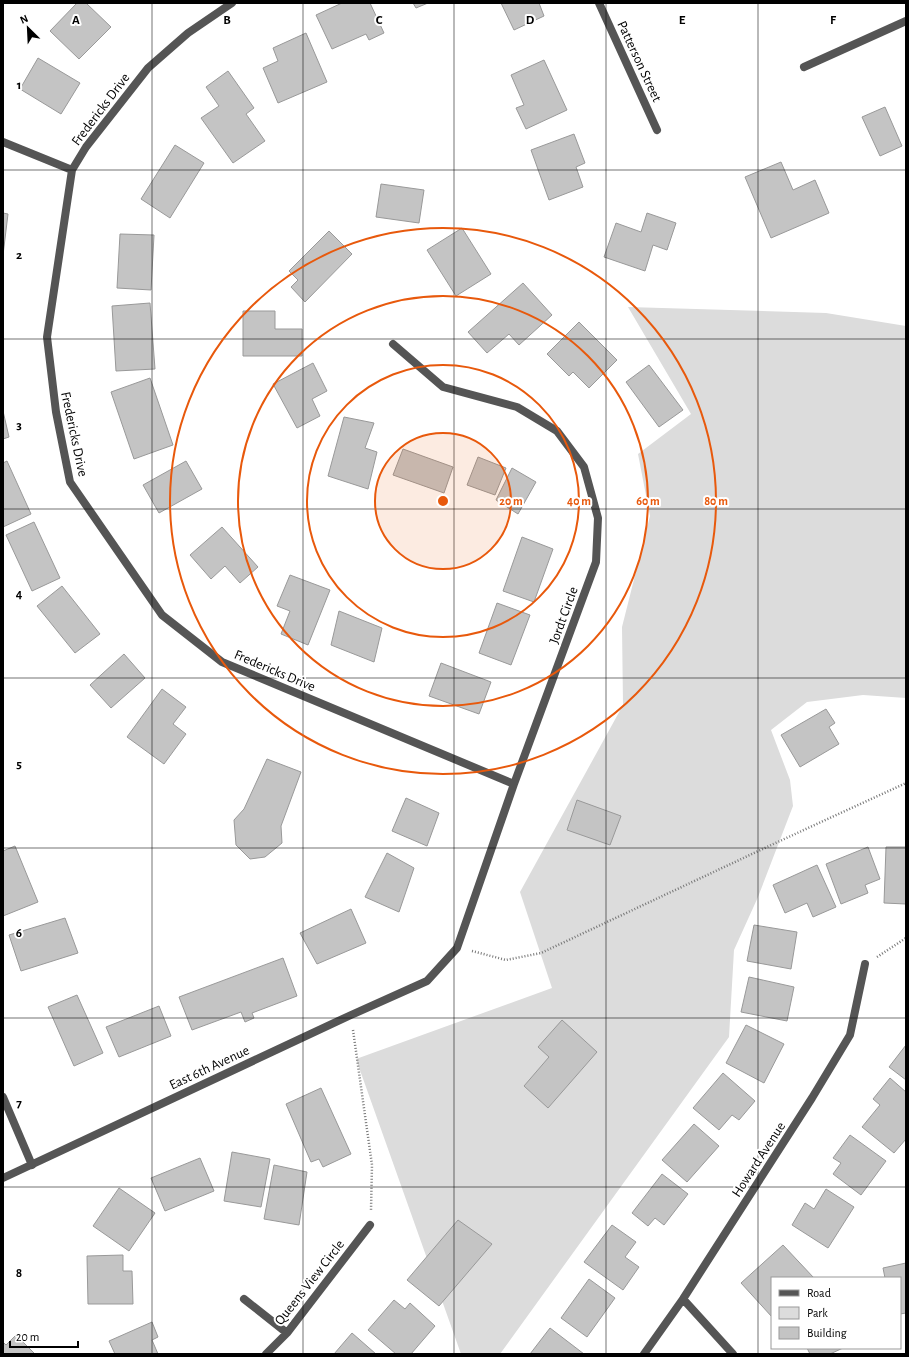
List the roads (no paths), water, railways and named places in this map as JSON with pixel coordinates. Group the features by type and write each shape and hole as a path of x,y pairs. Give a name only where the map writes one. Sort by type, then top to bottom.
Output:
{"street":[{"name":"Fredericks Drive","path":"232,3 188,33 148,68 86,147 72,170 47,338 56,412 70,482 162,615 222,662 514,784"},
{"name":"Patterson Street","path":"599,3 657,130"},
{"path":"804,67 906,21"},
{"path":"3,142 72,170"},
{"name":"Jordt Circle","path":"393,344 443,387 517,407 557,431 584,467 598,518 596,562 514,784 456,948 427,981"},
{"name":"Howard Avenue","path":"644,1354 683,1299 812,1098 850,1035 865,964"},
{"name":"East 6th Avenue","path":"3,1178 427,981"},
{"path":"3,1097 32,1165"},
{"name":"Queens View Circle","path":"266,1354 287,1333 370,1224"},
{"path":"244,1299 287,1333"},
{"path":"683,1299 733,1354"}]}
